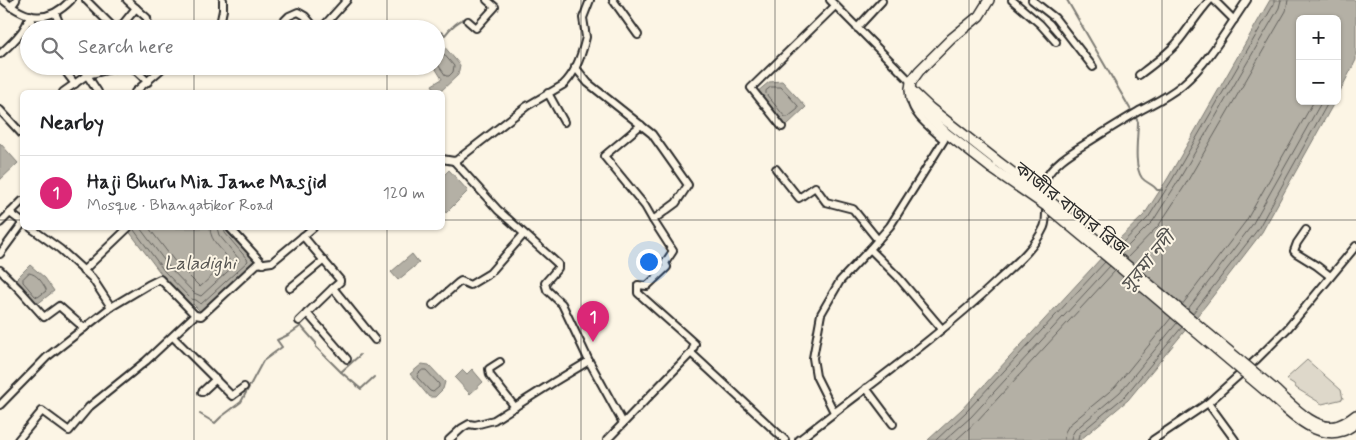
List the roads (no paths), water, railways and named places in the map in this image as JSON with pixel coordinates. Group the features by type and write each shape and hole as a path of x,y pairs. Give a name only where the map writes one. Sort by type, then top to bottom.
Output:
{"main road":[{"path":"911,90 919,71 951,39 979,16 989,0"},
{"name":"কাজীর বাজার ব্রিজ","path":"911,90 946,133 994,164 1270,391"},
{"path":"1270,391 1323,427 1339,425 1356,415"},
{"path":"1270,391 1302,422 1321,433 1343,431 1356,423"}],"street":[{"path":"2,0 20,13 30,17 48,16 55,13 71,0"},
{"path":"11,7 16,0"},
{"path":"86,0 107,20"},
{"path":"127,0 147,20"},
{"path":"221,20 223,0"},
{"path":"329,20 347,0"},
{"path":"468,21 476,28 495,7 487,0"},
{"path":"445,160 457,160 527,106 567,81 583,49 586,37 584,18 590,0"},
{"path":"613,0 638,35"},
{"path":"830,0 858,28 911,90 912,106 918,115 944,140 890,226 840,281 821,314 813,358 816,376 834,412"},
{"path":"1012,0 1040,24 1056,42"},
{"path":"1032,0 1055,18 1093,67"},
{"path":"1138,75 1167,54 1200,11 1212,0 1234,20"},
{"path":"798,440 942,329 978,299 1028,252 1046,224 1045,181 1053,168 1074,151 1162,99 1181,85 1202,64 1247,0"},
{"path":"858,28 882,1"},
{"path":"782,128 751,88 835,6"},
{"path":"125,20 136,8"},
{"path":"285,20 298,12 308,20"},
{"path":"55,13 58,20"},
{"path":"0,54 20,35"},
{"path":"575,67 588,83 652,134 688,185 676,203 653,220"},
{"path":"68,75 74,84"},
{"path":"66,90 87,75 95,90"},
{"path":"141,75 148,82"},
{"path":"138,90 154,75"},
{"path":"548,93 564,122"},
{"path":"0,110 20,130"},
{"path":"607,440 691,353 695,344 638,293 638,285 647,286 667,267 665,263 673,252 645,206 604,156 641,125"},
{"path":"454,161 498,210 558,264 558,268 545,283 545,286 562,304 589,361 623,423"},
{"path":"776,169 799,198 815,187 826,202 853,209 878,240"},
{"path":"0,223 20,203"},
{"path":"10,214 20,222"},
{"path":"0,254 20,226"},
{"path":"34,230 60,249 94,280 111,307"},
{"path":"83,271 126,230"},
{"path":"232,230 263,264"},
{"path":"1306,230 1294,251 1330,276"},
{"path":"0,405 47,358 84,328 111,307 160,279 195,315 201,316 257,264 272,262 304,232 341,281 299,321"},
{"path":"433,304 458,282 461,281 470,285 490,273 524,234"},
{"path":"1152,440 1208,403 1257,359 1282,334 1356,246"},
{"path":"870,249 898,277 942,329"},
{"path":"290,288 324,260"},
{"path":"0,270 20,289 44,317 59,306 84,328"},
{"path":"333,288 375,340"},
{"path":"307,313 347,359"},
{"path":"18,440 42,411 69,432 89,407 146,361 195,315"},
{"path":"173,337 232,396 244,387"},
{"path":"691,353 784,440"},
{"path":"448,440 469,424 475,425 494,420 589,361"},
{"path":"500,362 489,370 490,375 515,407"},
{"path":"202,392 216,379"},
{"path":"866,388 893,424"},
{"path":"1208,403 1235,440"}],"water":[{"name":"সুরমা নদী","path":"1270,0 1356,0 1356,60 1341,89 1341,15 1296,15 1296,105 1333,105 1262,232 1206,305 1128,400 1080,440 928,440 962,409 1115,243 1144,215 1168,178"},
{"path":"445,47 460,65 458,75 442,90 435,90 432,85 442,79 440,75 445,75"},
{"path":"782,81 806,107 786,126 757,92 769,82"},
{"path":"0,143 18,163 0,180"},
{"path":"449,170 468,191 446,213 445,212 445,174"},
{"name":"Laladighi","path":"128,230 229,230 256,261 201,312 193,304 191,306 162,275"},
{"path":"412,254 419,263 398,280 391,272"},
{"path":"30,265 45,278 54,291 36,305 15,280"},
{"path":"422,364 429,365 445,382 443,389 435,397 429,397 410,374"},
{"path":"472,369 483,382 470,394 455,378 463,370 467,374"}],"waterway":[{"path":"1067,0 1132,112"},
{"path":"445,35 455,24 468,18"},
{"path":"1135,116 1138,122 1137,159 1139,173 1144,180 1157,190 1162,190"},
{"path":"200,414 215,423 241,402 263,361 282,347 277,340 301,326 316,343 316,347 341,372"},
{"path":"360,355 341,372 361,389 374,377"}],"place":[{"name":"Haji Bhuru Mia Jame Masjid","path":"593,342"}]}
